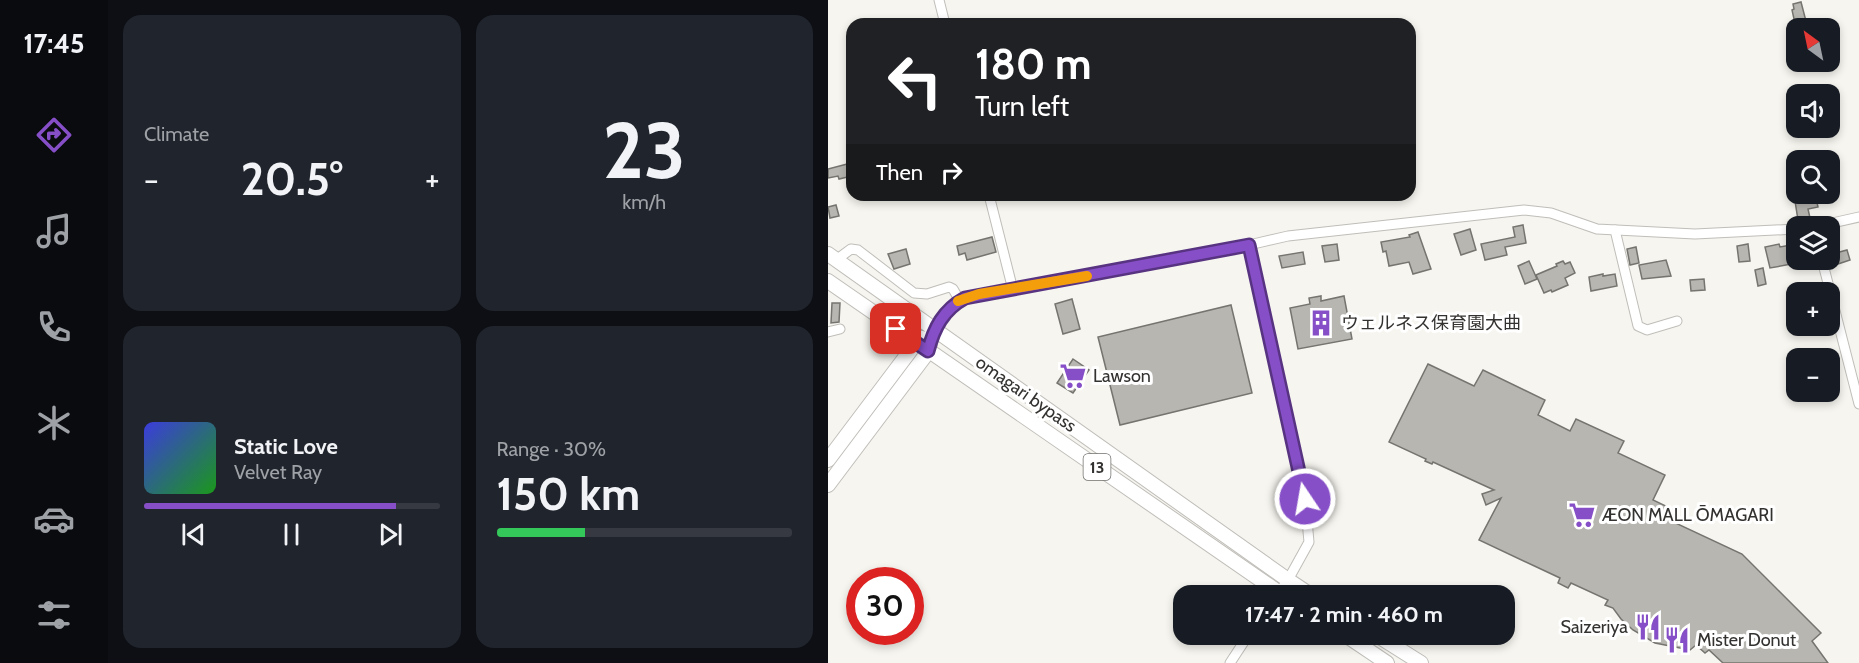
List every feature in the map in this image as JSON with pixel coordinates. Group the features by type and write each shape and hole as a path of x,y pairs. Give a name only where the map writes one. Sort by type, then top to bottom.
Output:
{"highway":[{"name":"omagari bypass","path":"832,257 1296,585"},
{"name":"omagari bypass","path":"828,281 1267,585"},
{"path":"828,460 916,343 933,329"},
{"path":"828,485 928,351 933,329"},
{"path":"1360,645 1387,663"},
{"path":"1392,645 1421,663"}],"street":[{"path":"939,0 944,18"},
{"path":"991,201 1013,290"},
{"path":"933,329 960,301 979,294 1013,290 1312,232 1524,210 1551,213 1597,229 1695,234 1786,230"},
{"path":"1840,221 1859,217"},
{"path":"1615,230 1638,326 1647,330 1677,321"},
{"path":"1249,245 1305,499 1309,542 1285,585"},
{"path":"832,257 851,249 858,250 914,292 927,294 949,287 953,289 960,301"},
{"path":"1825,270 1859,404"},
{"path":"828,332 840,329"},
{"path":"1230,663 1242,645"}],"building":[{"path":"1801,2 1805,18 1794,18 1793,4"},
{"path":"846,164 846,177 828,178 828,169"},
{"path":"1795,204 1817,204 1818,207 1808,209 1810,216 1797,216"},
{"path":"836,205 839,216 830,218 828,207"},
{"path":"1523,225 1526,243 1505,247 1507,255 1485,260 1481,244 1515,237 1513,227"},
{"path":"1470,229 1476,250 1461,255 1454,234"},
{"path":"1418,232 1431,269 1413,274 1409,262 1389,266 1386,251 1383,252 1381,242 1410,237 1409,235"},
{"path":"992,237 996,252 967,260 965,253 959,255 957,246"},
{"path":"1337,244 1339,260 1325,262 1322,246"},
{"path":"1748,244 1750,261 1739,262 1737,246"},
{"path":"1779,244 1780,247 1786,246 1786,265 1770,268 1765,247"},
{"path":"1636,247 1639,263 1630,265 1627,249"},
{"path":"906,249 910,264 894,269 888,254"},
{"path":"1847,250 1850,260 1840,263 1840,252"},
{"path":"1303,252 1305,264 1282,268 1279,256"},
{"path":"1666,260 1671,276 1642,279 1639,265"},
{"path":"1529,261 1537,279 1525,284 1518,266"},
{"path":"1563,261 1565,264 1570,262 1575,273 1565,278 1568,285 1544,293 1536,275"},
{"path":"1763,268 1766,284 1758,286 1755,270"},
{"path":"1603,274 1603,276 1615,274 1617,286 1591,291 1589,277"},
{"path":"1704,279 1705,290 1691,291 1690,280"},
{"name":"ウェルネス保育園大曲","path":"1321,296 1321,301 1344,296 1352,339 1298,349 1290,308 1310,304 1309,298"},
{"path":"1072,299 1080,329 1063,334 1055,304"},
{"path":"832,303 840,303 839,322 831,323"},
{"path":"1231,305 1252,393 1120,425 1098,337"},
{"name":"Lawson","path":"1073,359 1089,370 1073,393 1057,383"},
{"name":"ÆON MALL ŌMAGARI","path":"1428,364 1474,386 1483,370 1545,400 1538,415 1570,431 1576,419 1624,441 1618,453 1665,475 1653,500 1674,510 1669,520 1742,554 1821,633 1812,641 1828,663 1723,663 1709,650 1705,653 1696,645 1690,650 1655,643 1633,630 1613,608 1605,605 1608,600 1571,583 1568,588 1558,583 1560,578 1479,540 1501,498 1486,505 1482,494 1494,490 1433,462 1432,464 1425,461 1426,459 1389,442"}],"slow traffic":[{"path":"958,301 979,294 1087,276"}],"place":[{"name":"ウェルネス保育園大曲","path":"1321,323"},
{"name":"Lawson","path":"1073,376"},
{"name":"ÆON MALL ŌMAGARI","path":"1582,515"},
{"name":"Saizeriya","path":"1648,627"},
{"name":"Mister Donut","path":"1677,640"}],"route":[{"path":"896,329 928,351 933,329 956,303 965,298 1249,245 1305,499"}]}
